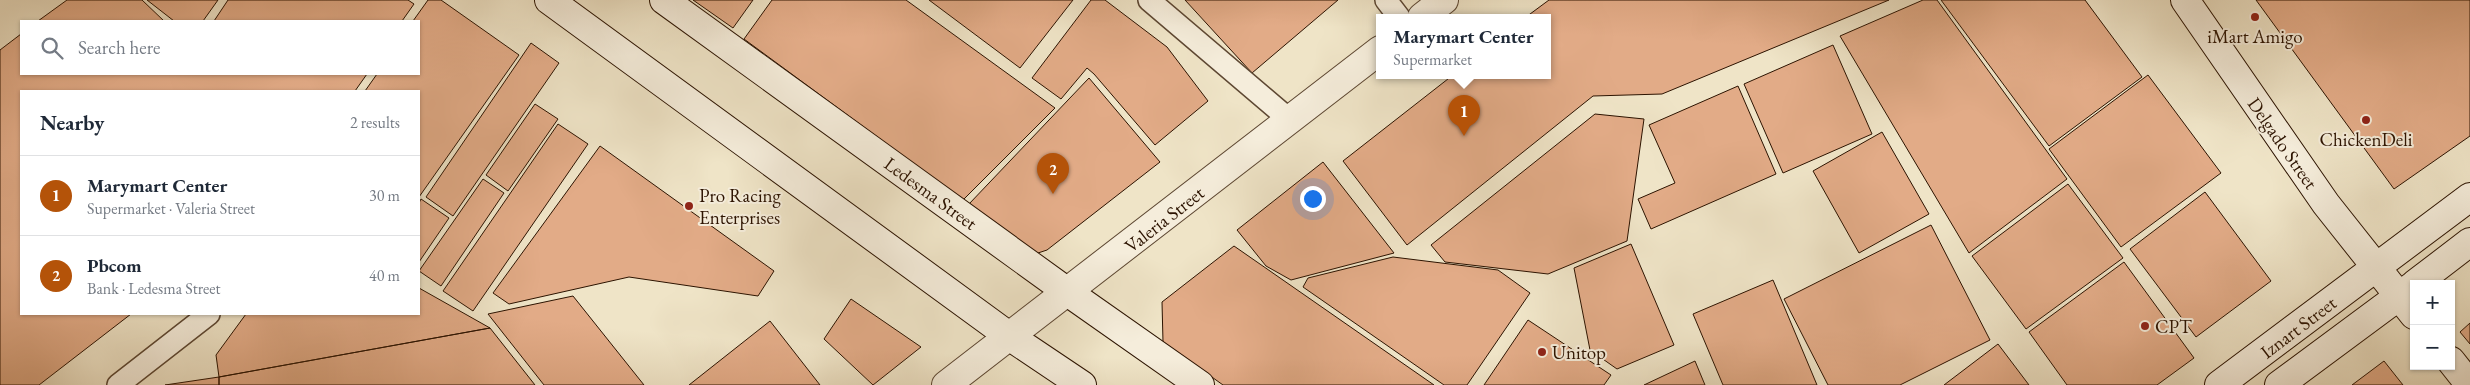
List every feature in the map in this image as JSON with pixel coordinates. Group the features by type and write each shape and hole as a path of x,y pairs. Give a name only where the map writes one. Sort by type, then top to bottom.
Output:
{"main road":[{"path":"549,0 1009,336 1082,385"},
{"name":"Ledesma Street","path":"664,0 1068,293 1200,385"},
{"path":"1426,14 1444,0"},
{"name":"Delgado Street","path":"2184,0 2326,204 2401,289"},
{"name":"Valeria Street","path":"946,385 1291,121 1376,53"},
{"path":"2401,289 2470,197"},
{"path":"2279,385 2401,289 2470,242"},
{"name":"Iznart Street","path":"2220,385 2401,289"},
{"path":"2455,366 2470,385"}],"lane":[{"path":"1149,0 1291,121"},
{"path":"1386,0 1397,14"},
{"path":"118,385 208,315"}],"building":[{"path":"67,0 142,0 163,20 39,20"},
{"path":"147,0 218,0 204,20 173,20"},
{"path":"228,0 408,0 414,4 403,20 215,20"},
{"path":"428,0 441,0 519,55 420,196 420,90 366,90 376,75 420,75 420,20 414,20"},
{"path":"693,0 753,0 733,28"},
{"path":"772,0 906,0 1055,108 963,200 744,39"},
{"path":"929,0 1073,0 1020,68"},
{"path":"1091,0 1105,0 1167,47 1208,101 1155,145 1087,68 1061,99 1032,78"},
{"path":"1185,0 1338,0 1252,73"},
{"path":"1549,0 1889,0 1662,94 1593,96 1407,245 1343,161 1448,79 1551,79 1551,14 1530,14"},
{"path":"1923,0 1937,0 2067,179 1969,253 1840,36"},
{"path":"1941,0 2085,0 2142,77 2049,146"},
{"path":"2256,0 2470,0 2470,136 2394,189"},
{"path":"20,35 20,75 366,75 356,90 20,90 20,315 130,315 39,385 0,385 0,50"},
{"path":"531,43 559,63 453,216 426,197"},
{"path":"1833,45 1872,134 1783,173 1744,84"},
{"path":"2148,75 2221,173 2121,247 2049,149"},
{"path":"1089,78 1160,162 1047,250 1038,253 1027,250 969,204"},
{"path":"1738,86 1776,174 1651,229 1638,199 1675,183 1649,125"},
{"path":"535,104 558,119 508,191 486,175"},
{"path":"1595,114 1644,119 1627,241 1548,274 1445,262 1431,245"},
{"path":"558,124 588,144 473,311 443,291"},
{"path":"1882,132 1929,214 1859,253 1813,171"},
{"path":"600,146 774,271 758,296 629,277 509,304 493,293"},
{"path":"1323,162 1394,253 1291,280 1266,266 1237,230"},
{"path":"483,179 504,193 441,286 420,272"},
{"path":"2068,184 2123,258 2026,329 1972,256"},
{"path":"2205,192 2271,281 2196,337 2130,249"},
{"path":"421,199 449,218 420,261"},
{"path":"1931,225 1990,340 1900,385 1828,385 1784,299"},
{"path":"1631,244 1674,345 1617,369 1590,350 1574,268"},
{"path":"1234,246 1434,385 1223,385 1163,342 1162,302"},
{"path":"1393,257 1498,270 1530,293 1467,385 1444,385 1303,287 1308,278"},
{"path":"2124,262 2194,358 2157,385 2067,385 2029,332"},
{"path":"1773,280 1817,385 1723,385 1693,314"},
{"path":"420,289 490,328 219,377 216,355 245,315 420,315"},
{"path":"573,296 644,385 544,385 488,314"},
{"path":"851,299 921,347 873,385 824,339"},
{"path":"1528,320 1611,375 1604,385 1484,385"},
{"path":"770,321 820,385 689,385"},
{"path":"2470,323 2470,344 2460,332"},
{"path":"490,328 535,385 219,385 219,377"},
{"path":"1998,344 2029,385 1944,385"},
{"path":"1695,361 1705,385 1644,385"},
{"path":"2384,361 2403,385 2352,385"},
{"path":"219,377 219,385 165,385"}],"place":[{"name":"iMart Amigo","path":"2255,17"},
{"name":"ChickenDeli","path":"2366,120"},
{"name":"Marymart Center","path":"1464,136"},
{"name":"Pbcom","path":"1053,194"},
{"name":"Pro Racing Enterprises","path":"689,206"},
{"name":"CPT","path":"2145,326"},
{"name":"Unitop","path":"1542,352"}]}
